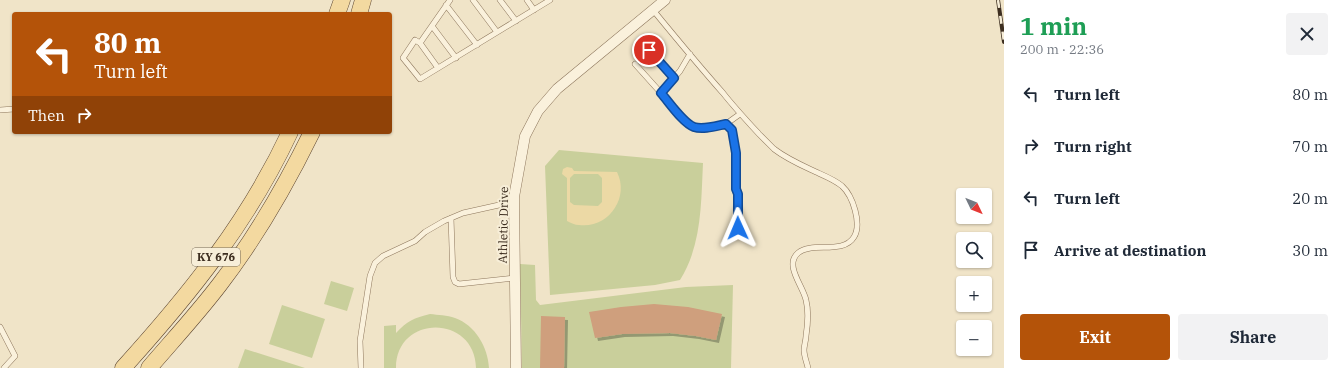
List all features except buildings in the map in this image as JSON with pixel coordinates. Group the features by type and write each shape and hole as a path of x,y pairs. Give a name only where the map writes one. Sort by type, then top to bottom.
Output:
{"main road":[{"path":"338,12 342,0"},
{"path":"360,12 363,0"},
{"name":"KY 676","path":"123,368 184,298 226,242 259,191 289,134"},
{"name":"KY 676","path":"149,368 201,308 238,260 289,177 311,134"}],"street":[{"name":"Athletic Drive","path":"516,368 514,197 525,136 538,112 557,89 665,0"}],"lane":[{"path":"473,0 497,32"},
{"path":"500,0 516,21"},
{"path":"528,0 534,10"},
{"path":"438,68 420,43 415,40 403,58 420,79 550,0"},
{"path":"420,43 448,2 477,45"},
{"path":"653,10 740,114 773,148 793,162 842,186 854,205 857,227 854,237 848,243 840,246 804,249 798,253 793,263 793,270 799,281 807,304 808,322 804,351 808,368"},
{"path":"432,26 456,58"},
{"path":"649,50 674,78"},
{"path":"661,93 674,78 690,54"},
{"path":"634,64 686,122 694,127 705,128 726,124 740,114"},
{"path":"0,110 12,109"},
{"path":"726,124 732,130 736,153 738,228"},
{"path":"361,368 360,341 370,276 375,263 383,256 415,241 425,232 451,218 463,213 508,203 514,197"},
{"path":"451,218 453,277 455,282 459,284 515,278"},
{"path":"0,327 15,356 4,368"}],"green space":[{"path":"559,150 703,163 699,223 693,253 680,280 655,285 550,295 545,166"},
{"path":"520,264 535,265 536,300 540,305 686,287 733,285 731,368 522,368"},
{"path":"331,281 354,288 347,311 324,304"},
{"path":"282,305 325,319 312,358 269,344"},
{"path":"430,314 452,317 469,326 483,345 489,368 476,368 472,350 463,338 450,330 436,328 421,330 408,338 399,350 396,368 384,368 384,326 396,325 396,333 411,320"},
{"path":"245,349 305,368 238,368"}],"sand":[{"path":"567,167 572,168 574,171 617,172 621,192 614,210 599,222 589,225 576,225 567,221 567,178 562,174 563,169","holes":["574,174 598,174 602,178 602,202 598,206 574,205 570,202 570,178"]}],"railway":[{"path":"998,0 1004,42"}],"route":[{"path":"649,50 674,78 661,93 686,122 694,127 705,128 726,124 732,130 736,153 738,228"}]}
